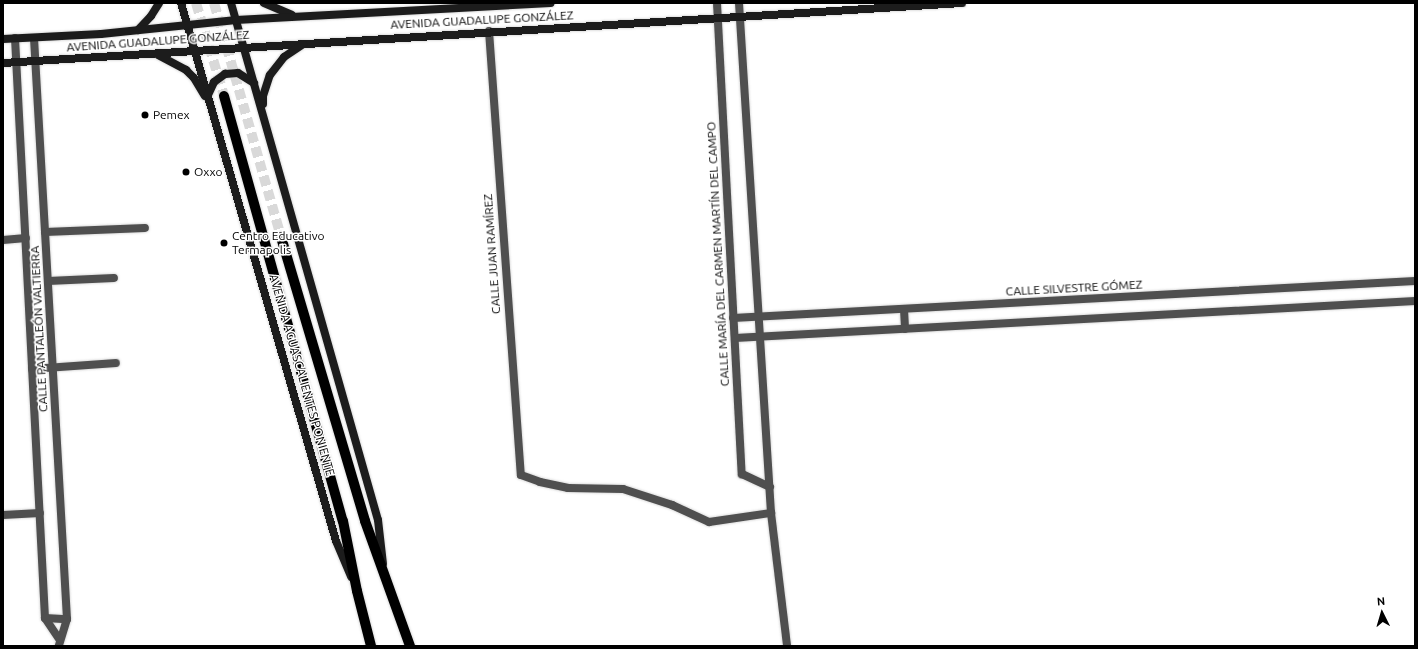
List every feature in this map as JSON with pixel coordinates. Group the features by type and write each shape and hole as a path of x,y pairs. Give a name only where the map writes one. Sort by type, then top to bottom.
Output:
{"main road":[{"path":"138,30 159,3"},
{"name":"AVENIDA AGUASCALIENTES PONIENTE","path":"180,3 188,25 336,541 357,591"},
{"name":"AVENIDA AGUASCALIENTES PONIENTE","path":"231,3 378,520 384,567"},
{"path":"264,3 296,17"},
{"name":"AVENIDA GUADALUPE GONZÁLEZ","path":"3,39 138,30 236,20 551,3"},
{"name":"AVENIDA GUADALUPE GONZÁLEZ","path":"3,63 153,54 244,46 962,3"},
{"path":"264,119 263,96 270,74 284,57 305,43"},
{"path":"153,54 165,57 186,70 194,78 211,105"},
{"path":"208,95 214,82 225,74 238,73 254,83"},
{"name":"AVENIDA AGUASCALIENTES PONIENTE","path":"224,96 344,522 357,591 371,646"},
{"name":"AVENIDA AGUASCALIENTES PONIENTE","path":"281,237 365,521 384,567 410,646"}],"street":[{"name":"CALLE MARÍA DEL CARMEN MARTÍN DEL CAMPO","path":"717,3 716,18 742,474 770,487"},
{"path":"739,3 771,513 787,646"},
{"name":"CALLE JUAN RAMÍREZ","path":"489,31 521,474 540,482 568,488 623,490 672,505 709,522 771,513"},
{"name":"CALLE PANTALEÓN VALTIERRA","path":"15,38 45,618"},
{"name":"CALLE PANTALEÓN VALTIERRA","path":"34,38 67,618"},
{"path":"45,232 145,228"},
{"path":"3,240 26,238"},
{"path":"48,281 114,278"},
{"name":"CALLE SILVESTRE GÓMEZ","path":"734,318 1415,281"},
{"path":"735,338 1415,301"},
{"path":"904,309 905,329"},
{"path":"32,369 116,363"},
{"path":"3,515 40,513"},
{"path":"45,618 67,618 59,642"},
{"path":"45,618 59,642"}],"tunnel":[{"path":"196,3 224,96"},
{"path":"214,3 281,237"}],"place":[{"name":"Pemex","path":"145,115"},
{"name":"Oxxo","path":"186,172"},
{"name":"Centro Educativo Termapolis","path":"224,243"}]}
